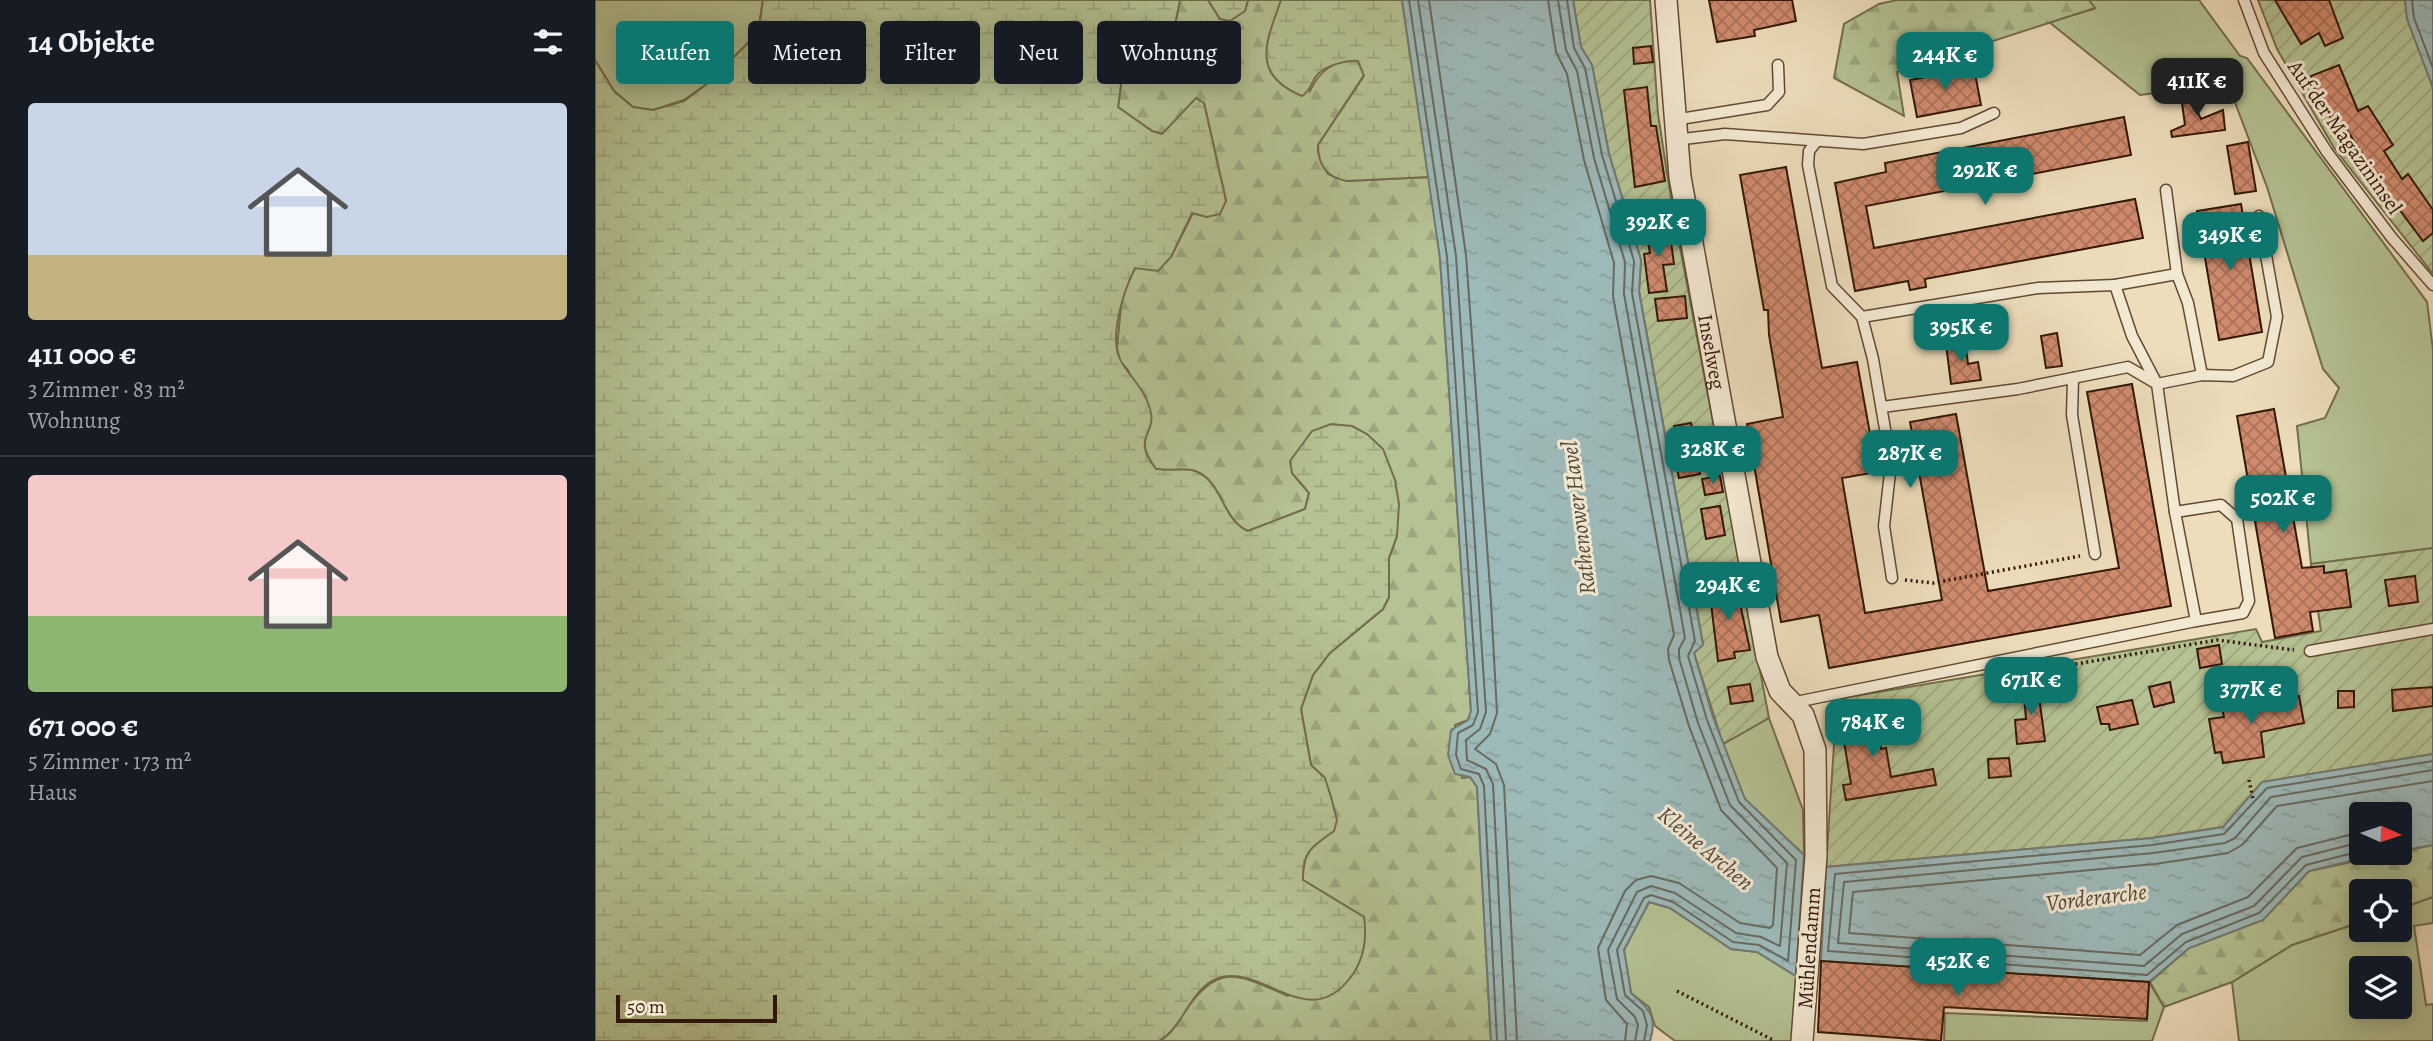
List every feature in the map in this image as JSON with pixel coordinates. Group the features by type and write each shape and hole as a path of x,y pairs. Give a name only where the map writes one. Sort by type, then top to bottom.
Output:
{"street":[{"name":"Inselweg","path":"1666,0 1674,130 1767,657 1773,678 1790,703 1803,715 1811,730 1815,750 1816,856"},
{"name":"Mühlendamm","path":"1802,1041 1809,977 1816,856"}],"lane":[{"name":"Auf der Magazininsel","path":"2243,0 2264,53 2327,152 2392,238 2433,285"},
{"path":"1674,130 1767,105 1779,92 1778,65"},
{"path":"1674,130 1863,144 1961,128 1994,113"},
{"path":"1816,142 1809,151 1808,166 1832,286 1862,317 1882,407 1891,464 1884,526 1892,578"},
{"path":"2166,190 2177,274 2187,303 2202,375"},
{"path":"1882,407 2018,389 2128,367 2157,384 2202,375 2233,376 2268,362 2277,317 2259,216"},
{"path":"1862,317 2038,288 2115,285 2177,274"},
{"path":"2115,285 2132,337 2157,384 2175,512 2196,621"},
{"path":"2073,378 2072,415 2095,554"},
{"path":"1790,703 2243,612 2249,601 2237,519 2221,506 2175,512"},
{"path":"2310,651 2433,629"}],"path":[{"path":"1892,578 1933,583 2095,554"},
{"path":"2067,665 2217,640 2310,651"},
{"path":"2249,780 2253,799"},
{"path":"1677,991 1775,1041"}],"green space":[{"path":"595,0 763,0 760,21 748,21 748,43 734,57 734,21 616,21 616,84 707,84 684,100 653,110 633,107 614,91 595,60"},
{"path":"763,0 1180,0 1176,21 1097,21 1097,84 1121,84 1118,107 1152,131 1162,134 1196,98 1204,103 1226,201 1220,214 1207,217 1192,213 1171,257 1158,271 1135,268 1126,289 1116,342 1122,363 1145,396 1150,409 1151,425 1145,449 1156,469 1192,470 1204,476 1217,491 1232,518 1248,531 1305,509 1309,493 1292,473 1290,461 1312,431 1331,424 1352,426 1367,434 1383,449 1395,480 1399,504 1397,536 1389,558 1389,597 1383,609 1330,653 1313,675 1301,709 1311,765 1325,778 1337,820 1334,831 1314,846 1307,856 1303,880 1364,917 1365,941 1359,964 1350,978 1334,993 1319,999 1303,999 1238,976 1222,977 1202,988 1168,1035 1159,1041 595,1041 595,60 614,91 633,107 653,110 684,101 707,84 734,84 734,57 748,43 748,84 866,84 866,21 760,21"},
{"path":"1180,0 1208,0 1220,18 1245,11 1248,0 1281,0 1310,91 1323,72 1335,64 1358,61 1364,75 1318,145 1318,153 1328,174 1347,181 1429,177 1440,258 1471,711 1468,720 1455,725 1462,778 1470,777 1477,787 1491,1041 1159,1041 1171,1031 1197,996 1220,979 1243,978 1288,996 1363,952 1364,917 1303,880 1304,863 1310,851 1334,831 1325,778 1311,765 1301,709 1313,675 1330,653 1383,609 1389,597 1389,558 1397,536 1292,473 1309,493 1305,509 1248,531 1232,518 1217,491 1204,476 1192,470 1156,469 1148,457 1145,440 1151,421 1128,370 1120,361 1117,348 1122,296 1135,268 1171,257 1193,213 1207,217 1226,201 1204,103 1162,134 1152,131 1118,107 1121,84 1241,84 1241,21 1176,21"},
{"path":"1208,0 1248,0 1245,11 1230,21 1220,19"},
{"path":"1281,0 1402,0 1429,177 1347,181 1329,174 1320,159 1318,145 1364,76 1358,61 1337,64 1319,73 1302,96 1274,77 1268,67 1266,55"},
{"path":"1573,0 1650,0 1658,114 1672,205 1769,718 1723,744 1694,653 1703,644 1639,291 1641,260 1609,154 1592,65 1581,47"},
{"path":"1897,0 2089,0 2095,8 1897,72 1904,116 1834,78 1844,24 1879,4"},
{"path":"2089,0 2199,0 2240,56 2247,58 2427,302 2433,350 2433,548 2311,564 2297,426 2325,418 2339,388 2323,369 2267,187 2228,84 2140,95 2049,22 2094,9"},
{"path":"2258,0 2405,0 2408,19 2433,88 2433,274 2334,148 2277,49"},
{"path":"2433,548 2433,754 2263,782 2223,827 2152,838 1826,867 1837,699 2256,629 2262,642 2321,631 2311,564"},
{"path":"1769,718 1803,810 1804,855 1745,799 1723,744"},
{"path":"2433,845 2433,897 2412,904 2412,879 2349,879 2349,926 2292,945 2232,982 2164,1007 2150,982 2189,948 2263,920 2309,871 2349,863 2349,865 2412,865 2412,849"},
{"path":"2433,897 2433,923 2414,926 2426,1005 2433,1004 2433,1041 2239,1041 2232,982 2292,945 2349,926 2349,942 2412,942 2412,904"},
{"path":"1649,902 1670,908 1731,949 1757,952 1796,976 1792,1041 1675,1041 1655,1026 1649,1007 1631,993 1624,950"},
{"path":"2149,982 2164,1007 2152,1041 1944,1041 1945,1013 2147,1021"}],"water":[{"path":"1402,0 1573,0 1581,47 1592,65 1609,154 1641,260 1639,292 1703,645 1694,653 1713,717 1745,799 1804,855 1796,976 1757,952 1731,949 1670,908 1649,902 1624,950 1631,993 1643,1003 1652,1019 1650,1041 1491,1041 1477,787 1470,777 1455,774 1448,755 1451,730 1468,720 1471,711 1440,258"},
{"path":"2405,0 2433,0 2433,88 2407,19"},
{"name":"Vorderarche","path":"2433,754 2433,845 2412,849 2412,802 2349,802 2349,862 2309,871 2263,920 2189,948 2149,982 1821,961 1826,867 2152,838 2223,827 2262,782"}],"building":[{"path":"1709,0 1792,0 1796,21 1754,30 1755,36 1717,42"},
{"path":"2275,0 2329,0 2343,38 2325,46 2319,33 2301,44"},
{"path":"1651,46 1653,62 1634,64 1633,48"},
{"path":"2339,65 2358,111 2368,106 2393,145 2384,151 2402,179 2408,174 2433,210 2433,233 2423,241 2378,181 2373,184 2363,168 2369,164 2343,124 2336,128 2315,90 2311,76"},
{"path":"1974,68 1981,105 1917,117 1910,80"},
{"path":"2182,80 2201,119 2223,110 2225,130 2172,137 2171,131 2185,125 2179,81"},
{"path":"1647,87 1651,126 1656,126 1665,181 1635,187 1624,90"},
{"path":"2124,117 2131,155 1866,206 1874,248 2135,199 2143,238 1925,279 1926,287 1910,290 1908,281 1855,291 1835,183 1886,172 1885,163"},
{"path":"2248,142 2256,191 2235,194 2227,146"},
{"path":"1786,167 1822,368 1857,362 1877,472 1842,478 1865,613 1942,600 1910,422 1956,414 1988,591 2119,568 2087,392 2132,384 2171,606 1829,668 1819,615 1781,622 1747,424 1783,417 1769,335 1768,310 1764,310 1740,175"},
{"path":"2241,204 2262,332 2219,340 2197,211"},
{"path":"1665,227 1667,235 1670,234 1674,264 1663,265 1667,291 1649,293 1644,254 1650,253 1646,231"},
{"path":"1685,296 1687,318 1658,321 1655,299"},
{"path":"2057,333 2062,366 2046,368 2041,336"},
{"path":"1965,341 1968,364 1978,362 1981,380 1951,384 1946,344"},
{"path":"2274,409 2302,568 2324,566 2324,573 2346,570 2351,607 2310,612 2313,631 2275,638 2237,416"},
{"path":"1691,423 1700,474 1679,478 1670,431 1674,431 1674,426"},
{"path":"1720,476 1723,492 1705,495 1702,479"},
{"path":"1720,506 1725,535 1706,539 1701,509"},
{"path":"2415,576 2418,602 2389,606 2385,580"},
{"path":"1736,585 1750,650 1734,652 1735,658 1718,661 1709,587"},
{"path":"2219,645 2222,664 2200,668 2197,649"},
{"path":"2037,682 2045,741 2017,744 2015,720 2026,719 2023,683"},
{"path":"2170,682 2174,702 2154,707 2149,687"},
{"path":"1750,684 1753,701 1731,704 1728,687"},
{"path":"2433,687 2433,706 2393,711 2392,690"},
{"path":"2338,691 2354,691 2354,707 2338,708"},
{"path":"2265,696 2267,702 2299,696 2304,723 2261,732 2264,757 2223,763 2221,752 2215,753 2209,719 2224,717 2221,704"},
{"path":"2132,700 2138,724 2110,730 2109,724 2101,724 2097,707"},
{"path":"1873,705 1881,749 1886,748 1891,777 1933,769 1936,785 1846,800 1843,785 1851,784 1839,711"},
{"path":"2009,758 2011,776 1989,778 1988,759"},
{"path":"1821,961 2149,982 2147,1019 1944,1007 1941,1041 1818,1032"}],"water label":[{"name":"Rathenower Havel","path":"1578,518"},
{"name":"Kleine Archen","path":"1706,848"}]}
